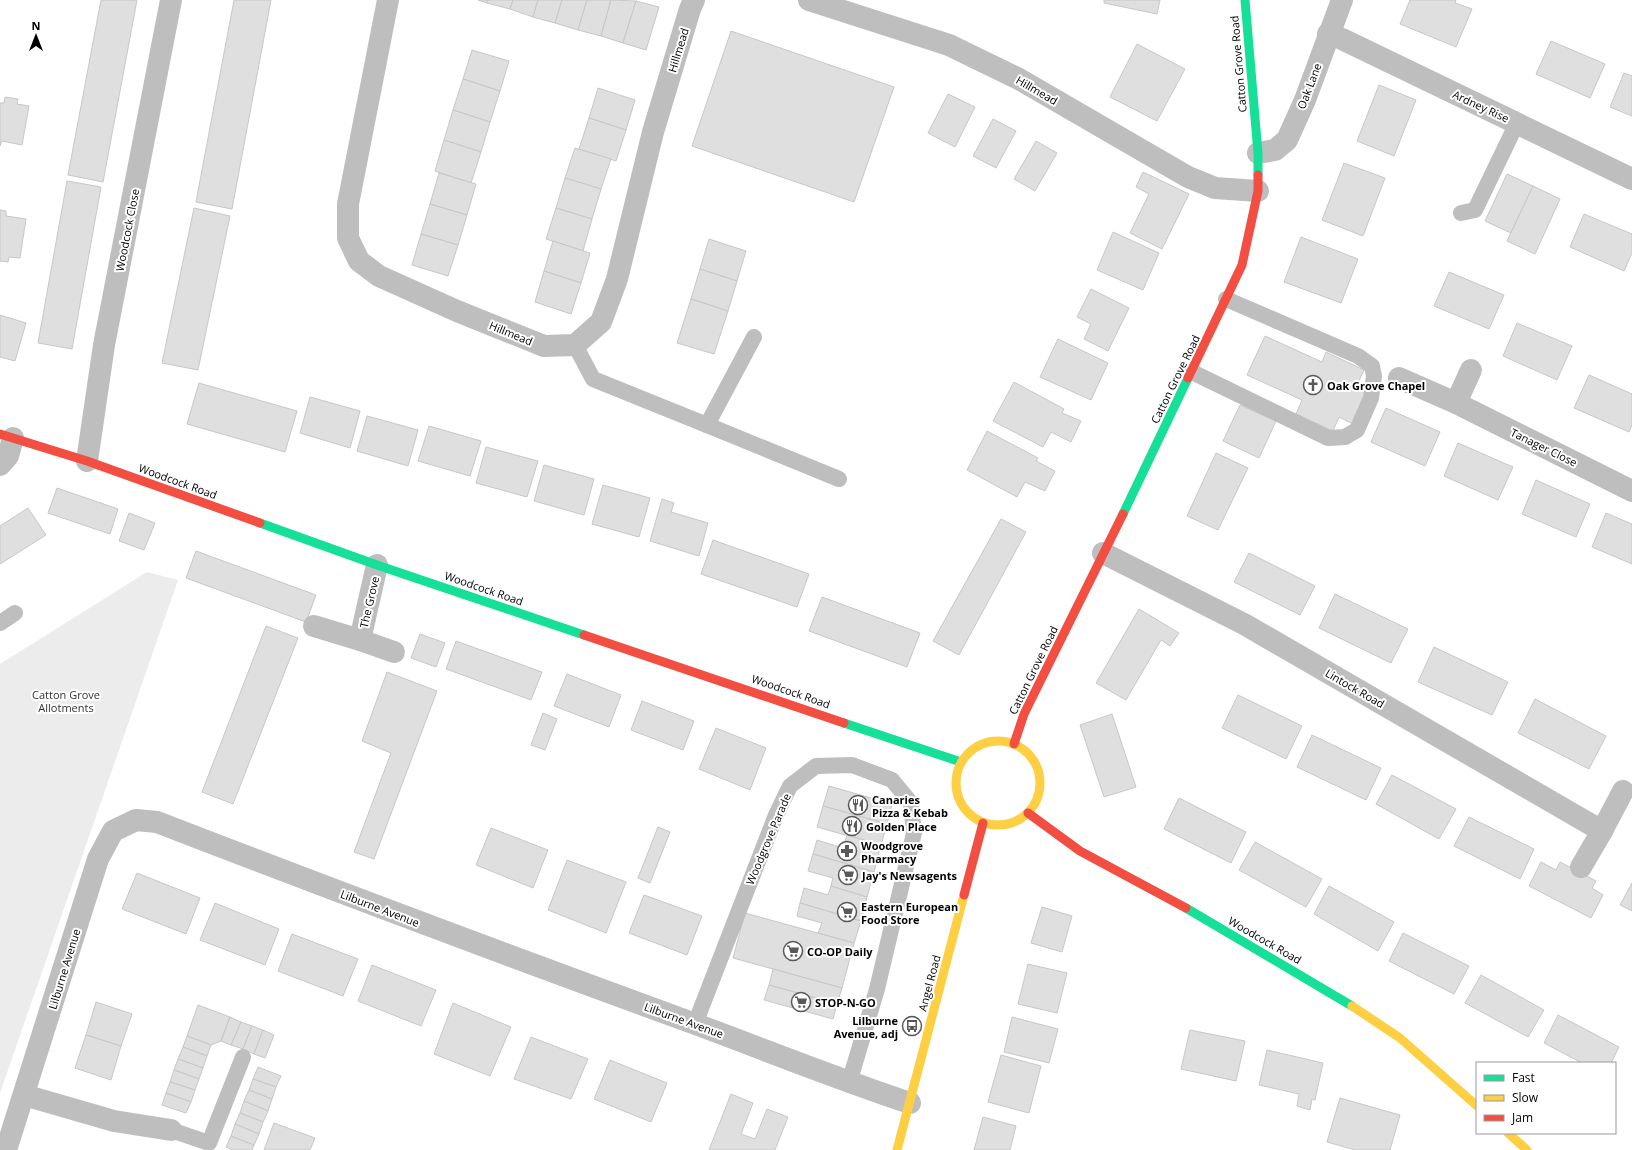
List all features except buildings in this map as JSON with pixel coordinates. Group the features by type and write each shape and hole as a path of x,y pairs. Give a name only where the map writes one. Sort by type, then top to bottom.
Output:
{"street":[{"name":"Woodcock Close","path":"87,462 104,345 171,0"},
{"name":"Hillmead","path":"388,0 348,204 348,238 358,261 379,276 544,346 576,345 601,322 617,278 653,132 694,0"},
{"name":"Hillmead","path":"809,0 950,45 1019,79 1188,177 1215,188 1258,191"},
{"name":"Catton Grove Road","path":"1014,744 1024,714 1081,602 1103,553 1192,372 1242,265 1258,191 1258,153 1245,0"},
{"name":"Oak Lane","path":"1258,153 1275,150 1287,140 1305,100 1328,34 1342,0"},
{"name":"Ardney Rise","path":"1328,34 1632,179"},
{"path":"1456,403 1471,370"},
{"name":"Tanager Close","path":"1398,378 1456,403 1632,491"},
{"name":"Woodcock Road","path":"6,436 87,462 377,565 961,762"},
{"path":"0,465 8,456 6,436"},
{"name":"Lintock Road","path":"1103,553 1244,624 1602,831"},
{"name":"The Grove","path":"360,640 377,565"},
{"name":"The Grove","path":"314,626 394,652"},
{"path":"999,741 1014,744 1025,751 1030,757 1039,775 1040,788 1036,801 1028,812 1015,822 999,825 983,823 972,817 963,808 958,797 955,785 961,762 971,750 984,743 999,741"},
{"path":"1581,867 1623,791"},
{"name":"Woodcock Road","path":"1028,812 1080,851 1195,913 1350,1004 1400,1038 1476,1105"},
{"name":"Lilburne Avenue","path":"6,1150 98,859 113,831 136,820 157,822 386,910 695,1024 849,1083 910,1103"},
{"name":"Angel Road","path":"897,1150 983,823"},
{"path":"24,1095 114,1121 171,1130"},
{"path":"1509,1134 1527,1150"}],"lane":[{"path":"1461,213 1475,210 1517,123"},
{"path":"1192,372 1328,438 1345,437 1357,430 1371,398 1374,376 1372,366 1358,356 1226,299"},
{"path":"706,425 754,337"},
{"path":"576,345 592,379 839,479"},
{"path":"0,623 16,613"},
{"name":"Woodgrove Parade","path":"695,1024 776,815 790,786 816,766 852,765 892,780 911,803 914,833 877,989 849,1083"},
{"path":"171,1130 208,1143 243,1057"}],"green space":[{"name":"Catton Grove Allotments","path":"147,572 178,580 0,1093 0,664"}],"traffic: fast":[{"path":"1245,0 1258,153 1258,175"},
{"path":"1123,514 1188,378"},
{"path":"260,523 377,565 584,635"},
{"path":"844,723 961,762"},
{"path":"1186,908 1352,1006"}],"traffic: slow":[{"path":"998,741 1014,744 1028,753 1037,767 1040,783 1037,799 1028,813 1014,822 998,825 982,822 968,813 959,799 956,783 959,767 968,753 982,744 998,741"},
{"path":"897,1150 964,895"},
{"path":"1352,1006 1400,1038 1476,1105"},
{"path":"1509,1134 1527,1150"}],"traffic: jam":[{"path":"1188,378 1242,265 1258,191 1258,175"},
{"path":"0,434 87,461 260,523"},
{"path":"1014,744 1024,714 1123,514"},
{"path":"584,635 844,723"},
{"path":"1028,813 1080,851 1186,908"},
{"path":"964,895 983,823"}],"place":[{"name":"Oak Grove Chapel","path":"1313,385"},
{"name":"Canaries Pizza & Kebab","path":"858,805"},
{"name":"Golden Place","path":"852,826"},
{"name":"Woodgrove Pharmacy","path":"847,851"},
{"name":"Jay's Newsagents","path":"848,875"},
{"name":"Eastern European Food Store","path":"847,912"},
{"name":"CO-OP Daily","path":"793,951"},
{"name":"STOP-N-GO","path":"801,1002"},
{"name":"Lilburne Avenue, adj","path":"912,1026"}]}
